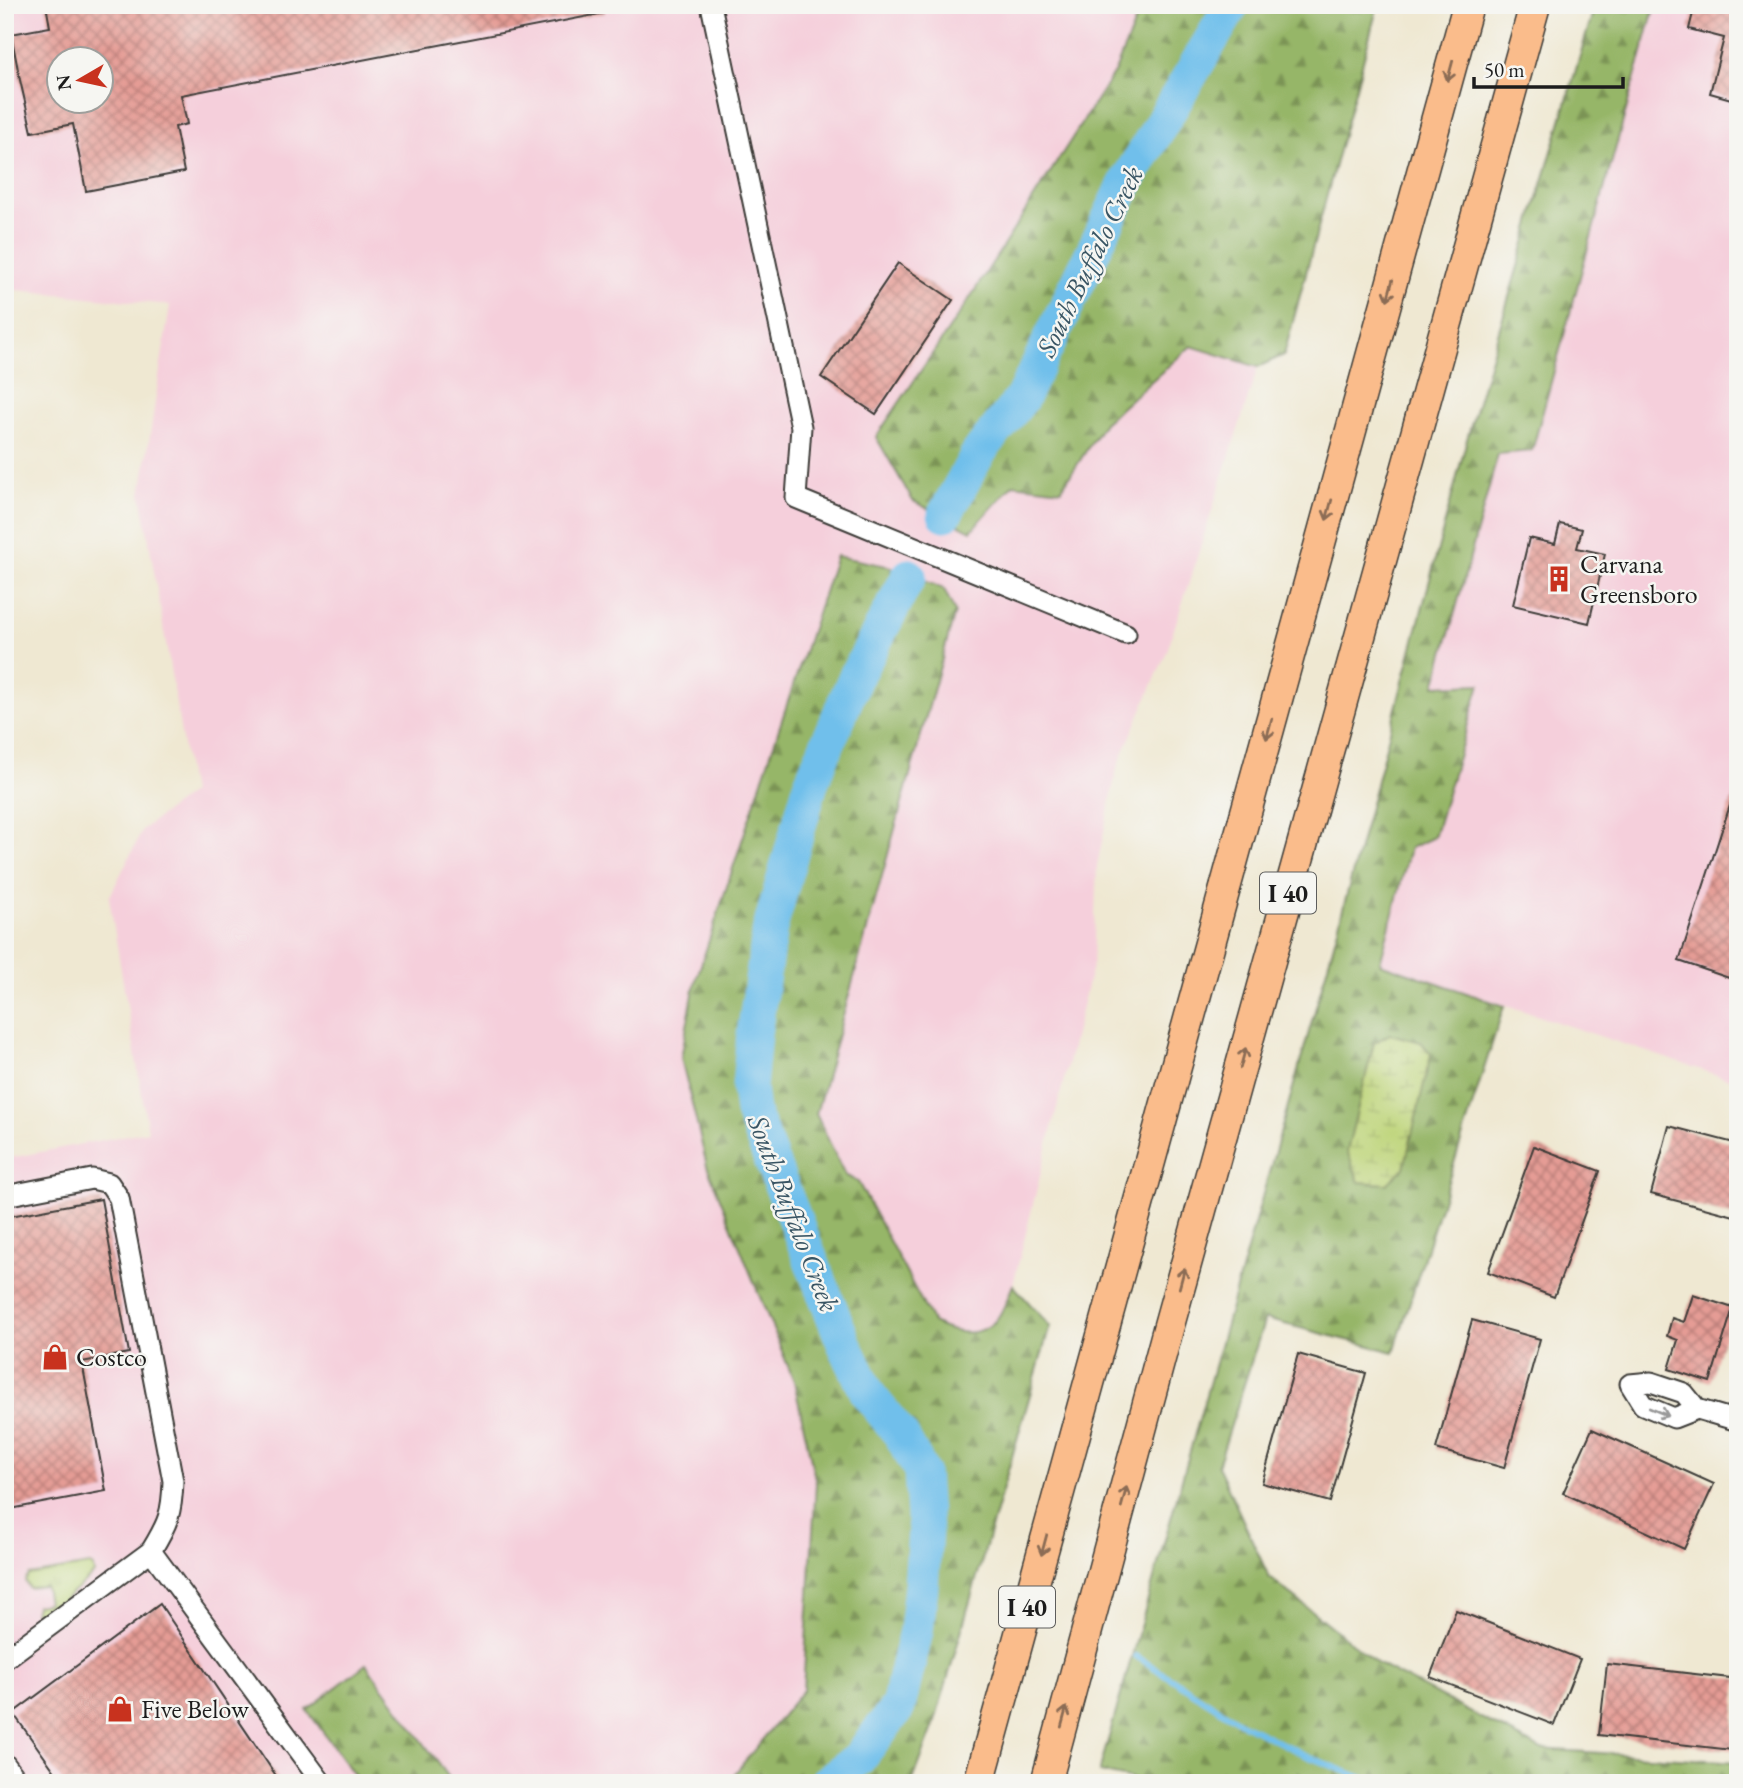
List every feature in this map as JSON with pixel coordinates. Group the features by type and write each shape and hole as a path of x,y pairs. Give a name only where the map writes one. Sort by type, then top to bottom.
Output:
{"highway":[{"name":"I 40","path":"979,1783 1468,5"},
{"name":"I 40","path":"1046,1783 1179,1289 1535,5"}],"lane":[{"path":"711,5 801,427 796,498 1126,634"},
{"path":"5,1196 92,1179 109,1183 120,1198 173,1481 172,1508 151,1551 5,1659"},
{"path":"1698,1409 1738,1421"},
{"path":"151,1551 322,1783"},
{"path":"5,1764 19,1783"}],"shaded area":[{"path":"5,5 1142,5 1115,71 968,301 876,437 971,531 1014,484 1061,490 1104,423 1191,346 1258,367 1167,651 1117,768 1097,866 1093,962 1013,1285 996,1321 974,1333 948,1331 933,1323 858,1182 845,1175 816,1114 955,612 944,589 836,557 695,984 681,1058 707,1166 794,1381 816,1483 803,1690 727,1783 453,1783 366,1664 308,1710 360,1783 5,1783 5,1159 148,1131 109,898 143,829 191,793 141,494 170,305 5,289"},
{"path":"1655,5 1738,5 1738,1082 1379,963 1410,848 1480,685 1434,687 1498,453 1532,451"}],"green space":[{"path":"1142,5 1378,5 1284,355 1258,367 1191,346 1104,423 1061,490 1013,484 971,531 913,501 876,437 968,301 1115,71"},
{"path":"1595,5 1655,5 1532,451 1498,454 1435,686 1480,684 1434,837 1410,848 1380,963 1504,1006 1394,1352 1265,1319 1218,1466 1269,1577 1378,1664 1540,1749 1738,1762 1738,1783 1152,1783 1099,1772 1333,947 1467,439"},
{"path":"836,556 892,567 944,589 955,612 816,1114 845,1175 858,1182 933,1323 956,1332 973,1332 988,1327 998,1318 1013,1285 1050,1326 934,1725 912,1783 727,1783 803,1690 816,1483 794,1381 707,1166 681,1058 695,983"},
{"path":"1390,1034 1421,1042 1431,1054 1404,1168 1387,1184 1359,1182 1347,1151 1374,1043"},
{"path":"90,1565 94,1574 44,1617 34,1613 36,1605 48,1603 45,1586 29,1588 25,1581 29,1575"},
{"path":"366,1664 453,1783 360,1783 307,1710"}],"building":[{"path":"46,5 604,5 605,13 181,95 187,124 175,127 184,172 86,191 73,124 32,132 11,34 50,27"},
{"path":"1695,5 1738,5 1738,101 1710,93 1724,38 1689,29"},
{"path":"898,263 953,300 876,414 821,377"},
{"name":"Carvana Greensboro","path":"1560,524 1582,529 1577,548 1605,554 1589,623 1513,605 1529,538 1555,544"},
{"path":"1735,790 1738,790 1738,981 1679,961"},
{"path":"1669,1126 1738,1144 1738,1217 1651,1194"},
{"path":"1534,1146 1600,1171 1554,1297 1488,1272"},
{"name":"Costco","path":"101,1199 129,1353 82,1362 106,1491 5,1510 5,1217"},
{"path":"1693,1295 1733,1308 1710,1382 1669,1369 1678,1340 1667,1336 1672,1318 1684,1322"},
{"path":"1472,1320 1540,1339 1504,1468 1436,1449"},
{"path":"1298,1354 1366,1373 1330,1502 1262,1483"},
{"path":"1592,1429 1714,1484 1684,1549 1563,1493"},
{"path":"160,1604 281,1783 63,1783 13,1713"},
{"path":"1456,1610 1580,1659 1554,1725 1430,1677"},
{"path":"1607,1664 1738,1679 1732,1750 1599,1735"}],"waterway":[{"name":"South Buffalo Creek","path":"945,514 979,452 1022,398 1127,181 1232,5"},
{"name":"South Buffalo Creek","path":"826,1783 859,1758 898,1707 916,1631 921,1587 925,1531 921,1471 901,1435 868,1394 844,1343 752,1112 749,1087 770,928 811,783 855,678 909,576"},
{"path":"1136,1656 1239,1722 1309,1757 1375,1783"}],"place":[{"name":"Carvana Greensboro","path":"1559,579"},
{"name":"Costco","path":"55,1357"},
{"name":"Five Below","path":"120,1709"}]}
